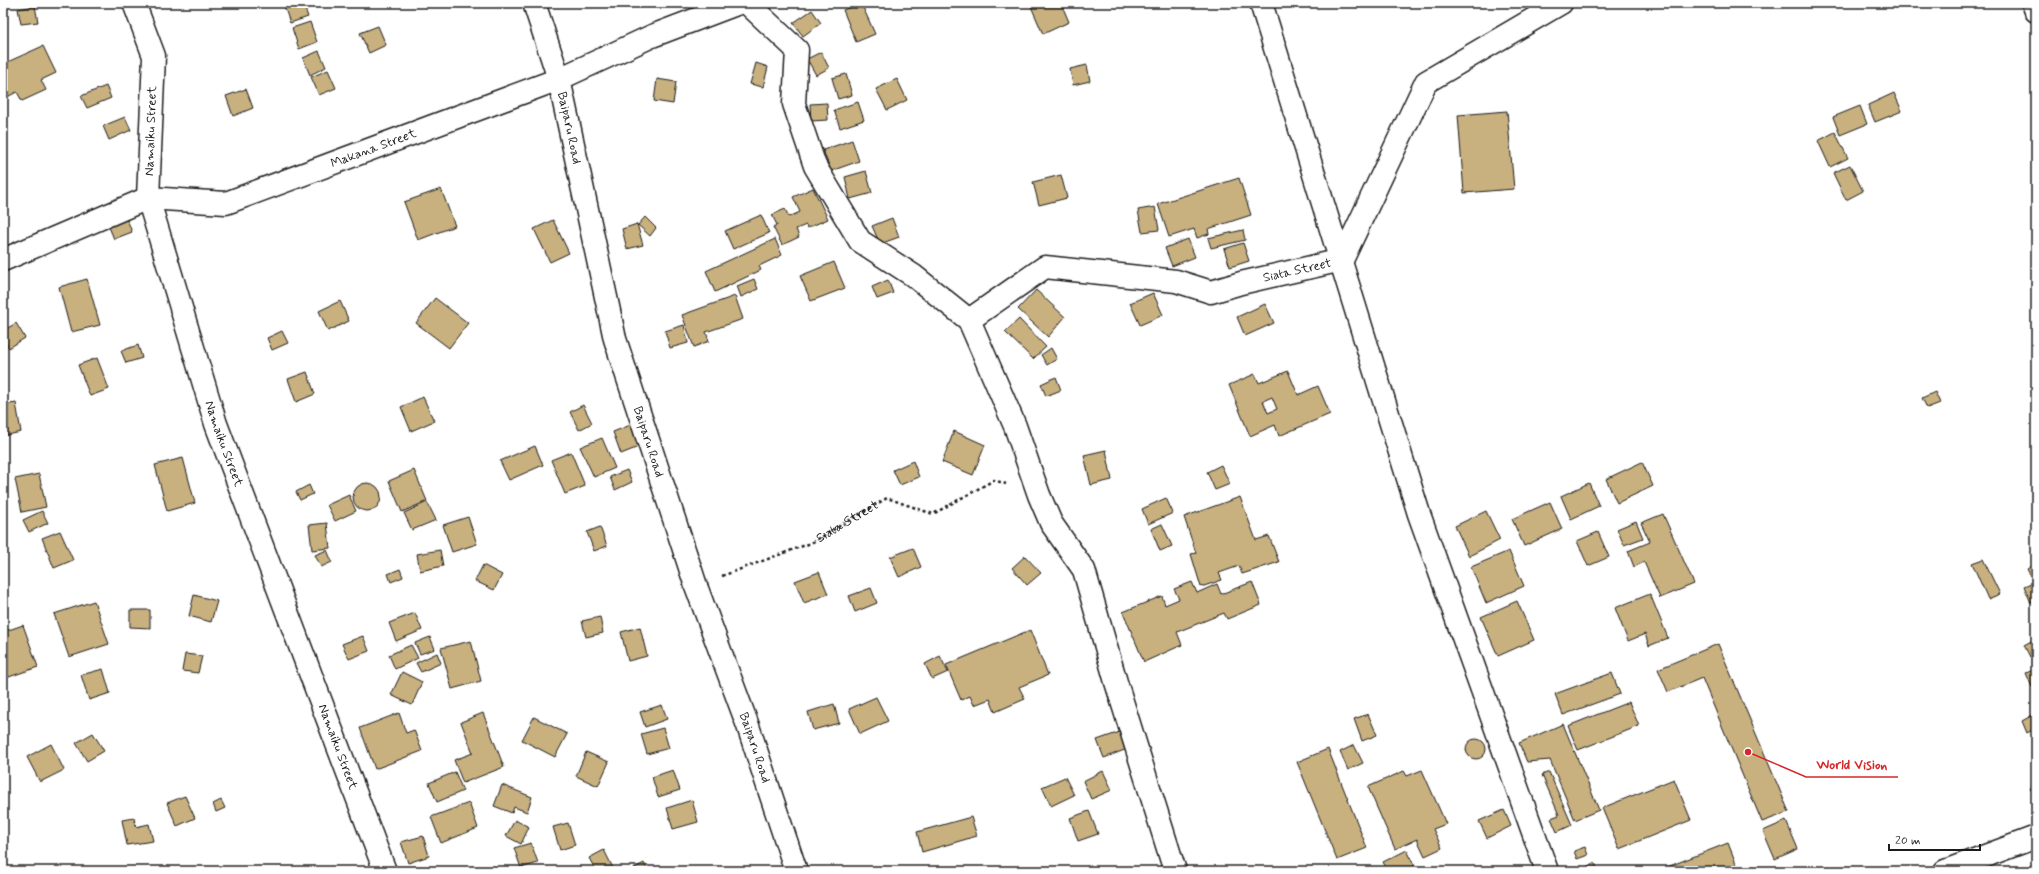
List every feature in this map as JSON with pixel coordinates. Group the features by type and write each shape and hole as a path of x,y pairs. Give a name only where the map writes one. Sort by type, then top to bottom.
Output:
{"street":[{"name":"Namaiku Street","path":"134,3 154,56 148,198 216,424 385,871"},
{"name":"Baiparu Road","path":"534,3 559,79 615,339 696,586 748,726 796,871"},
{"name":"Makana Street","path":"3,260 148,198 226,203 559,79 652,36 739,3"},
{"path":"747,3 797,50 794,104 815,166 860,241 914,276 969,320 1015,426 1039,495 1051,523 1084,570 1109,659 1175,871"},
{"path":"1261,3 1342,260 1419,514 1547,871"},
{"name":"Siata Street","path":"969,320 1045,267 1176,281 1211,292 1241,283 1342,260 1426,82 1561,3"},
{"path":"2033,3 2036,10"},
{"path":"1945,871 2036,837"}],"path":[{"name":"Siata Street","path":"696,586 811,543 887,498 933,514 994,480 1039,495"}],"building":[{"path":"283,3 303,3 308,17 290,23"},
{"path":"861,3 875,34 856,42 843,10"},
{"path":"1061,3 1069,22 1043,34 1030,4"},
{"path":"35,6 38,22 21,24 18,9"},
{"path":"812,10 821,23 803,36 793,23"},
{"path":"310,22 317,42 299,49 292,28"},
{"path":"378,26 386,45 369,53 360,33"},
{"path":"43,46 56,73 41,80 46,90 22,101 17,92 3,99 3,64"},
{"path":"319,51 326,67 310,75 303,58"},
{"path":"821,52 829,68 816,75 807,59"},
{"path":"756,63 768,67 763,87 750,84"},
{"path":"1087,65 1090,81 1073,85 1070,69"},
{"path":"328,70 336,88 319,95 311,77"},
{"path":"846,74 852,95 838,99 832,78"},
{"path":"657,79 676,82 673,104 654,101"},
{"path":"897,79 907,100 887,110 876,89"},
{"path":"106,86 111,98 87,108 81,96"},
{"path":"246,89 253,108 233,116 226,96"},
{"path":"1894,93 1902,111 1875,122 1868,105"},
{"path":"858,102 864,120 840,128 834,110"},
{"path":"827,103 828,120 811,121 810,104"},
{"path":"1860,106 1867,124 1840,135 1833,117"},
{"path":"1507,111 1514,189 1464,193 1458,115"},
{"path":"125,117 131,130 109,140 103,126"},
{"path":"1835,132 1848,158 1830,167 1818,141"},
{"path":"852,140 859,161 831,171 823,150"},
{"path":"1850,165 1863,191 1846,200 1833,173"},
{"path":"866,171 872,193 850,199 845,177"},
{"path":"1061,175 1067,198 1039,205 1033,182"},
{"path":"1239,178 1251,215 1208,229 1209,234 1197,238 1194,229 1169,237 1158,204"},
{"path":"813,188 828,219 807,228 806,225 796,229 799,237 782,245 773,227 777,225 772,215 785,209 789,217 800,212 793,197"},
{"path":"441,189 455,226 418,240 404,202"},
{"path":"1155,207 1159,230 1142,232 1138,210"},
{"path":"125,214 132,232 114,239 107,222"},
{"path":"761,215 769,233 733,249 725,231"},
{"path":"645,217 656,228 650,236 638,225"},
{"path":"892,218 899,237 880,244 872,226"},
{"path":"553,220 569,253 550,262 534,229"},
{"path":"637,224 643,245 627,249 622,229"},
{"path":"1243,230 1245,240 1211,248 1208,238"},
{"path":"775,239 782,255 759,266 761,270 715,292 706,271"},
{"path":"1188,239 1195,257 1172,266 1165,248"},
{"path":"1243,243 1249,261 1230,267 1224,249"},
{"path":"834,262 845,288 811,301 800,276"},
{"path":"87,279 100,325 71,332 59,287"},
{"path":"754,279 758,289 741,297 737,286"},
{"path":"888,280 893,293 877,299 872,287"},
{"path":"1036,290 1065,317 1048,337 1018,309"},
{"path":"1153,293 1163,315 1140,325 1130,303"},
{"path":"735,296 743,319 706,332 709,341 694,347 682,315"},
{"path":"435,298 468,323 449,348 416,323"},
{"path":"340,301 349,321 328,331 319,311"},
{"path":"1265,304 1274,323 1245,336 1237,317"},
{"path":"1019,319 1046,347 1033,359 1005,332"},
{"path":"16,323 25,338 9,348 3,338 3,331"},
{"path":"684,325 688,343 670,348 665,331"},
{"path":"282,331 288,343 272,350 267,338"},
{"path":"138,345 142,358 126,363 121,351"},
{"path":"1051,348 1057,359 1047,365 1041,355"},
{"path":"97,358 109,389 90,396 78,365"},
{"path":"1288,371 1298,395 1318,386 1330,414 1279,436 1275,425 1250,436 1229,385 1255,374 1259,383","holes":["1272,397 1277,409 1268,413 1263,401"]},
{"path":"307,372 315,394 296,402 288,379"},
{"path":"1056,377 1061,390 1046,396 1041,384"},
{"path":"1935,392 1940,403 1927,408 1922,398"},
{"path":"423,397 434,421 411,431 401,407"},
{"path":"16,403 21,432 3,436 3,405"},
{"path":"583,405 592,423 579,430 570,412"},
{"path":"633,424 641,446 621,454 613,432"},
{"path":"954,431 985,445 973,475 942,462"},
{"path":"602,438 615,468 594,477 580,447"},
{"path":"535,446 543,465 509,480 500,461"},
{"path":"1106,450 1112,480 1091,485 1084,455"},
{"path":"571,452 585,486 565,494 551,460"},
{"path":"183,458 195,503 167,511 155,465"},
{"path":"913,461 919,477 900,485 893,470"},
{"path":"1642,462 1653,486 1617,503 1606,479"},
{"path":"1221,465 1230,484 1215,490 1207,472"},
{"path":"414,470 427,501 402,512 389,481"},
{"path":"627,470 632,482 615,490 610,477"},
{"path":"39,474 46,507 22,512 15,479"},
{"path":"367,483 377,487 381,497 377,507 367,511 357,507 353,497 357,487"},
{"path":"1589,483 1599,506 1571,519 1561,496"},
{"path":"309,485 313,494 300,500 296,492"},
{"path":"349,495 356,511 335,521 327,505"},
{"path":"1240,497 1256,540 1269,536 1279,562 1242,574 1239,566 1219,573 1222,580 1201,587 1191,554 1196,553 1184,517"},
{"path":"1166,498 1173,513 1148,524 1142,509"},
{"path":"427,502 436,520 412,530 404,513"},
{"path":"1550,502 1562,529 1524,546 1512,519"},
{"path":"42,511 48,523 29,532 23,520"},
{"path":"1486,511 1500,540 1469,556 1455,526"},
{"path":"1663,514 1694,584 1660,598 1644,562 1634,567 1628,551 1650,542 1641,523"},
{"path":"468,517 477,544 452,552 443,525"},
{"path":"1636,521 1643,538 1624,545 1617,529"},
{"path":"327,523 330,548 312,550 309,525"},
{"path":"1162,524 1172,546 1160,551 1151,529"},
{"path":"600,527 607,546 594,551 587,532"},
{"path":"60,531 73,560 54,568 42,538"},
{"path":"1598,532 1609,557 1588,566 1577,541"},
{"path":"913,548 921,567 899,577 890,557"},
{"path":"327,550 332,562 321,567 315,555"},
{"path":"440,550 443,566 420,571 417,554"},
{"path":"1509,551 1524,586 1486,603 1471,567"},
{"path":"1025,556 1041,573 1027,585 1012,568"},
{"path":"1983,559 2000,594 1988,599 1972,563"},
{"path":"2036,564 2036,574 2031,577 2027,569"},
{"path":"483,565 502,575 494,590 475,581"},
{"path":"400,569 403,577 391,582 388,574"},
{"path":"819,572 828,594 804,603 795,581"},
{"path":"2036,581 2036,601 2031,603 2024,586"},
{"path":"1192,582 1197,593 1217,584 1221,594 1252,582 1261,605 1227,619 1224,613 1177,632 1182,645 1144,662 1123,612 1162,596 1165,605 1179,599 1174,589"},
{"path":"871,588 877,603 855,612 849,596"},
{"path":"1650,594 1668,638 1649,646 1645,634 1628,641 1615,608"},
{"path":"194,595 217,601 211,622 189,616"},
{"path":"94,601 109,644 69,657 54,614"},
{"path":"1517,601 1534,640 1498,656 1481,617"},
{"path":"130,610 150,610 150,628 130,627"},
{"path":"415,613 422,630 396,641 389,623"},
{"path":"600,617 603,633 586,637 582,621"},
{"path":"23,625 38,667 3,679 3,632"},
{"path":"640,627 647,656 628,661 621,632"},
{"path":"1030,630 1048,675 1019,687 1025,699 995,712 990,699 974,705 970,696 961,700 946,665"},
{"path":"363,636 369,651 349,659 342,644"},
{"path":"430,637 435,649 420,654 415,643"},
{"path":"2035,639 2036,654 2030,657 2024,645"},
{"path":"471,641 481,681 452,689 441,648"},
{"path":"1718,644 1789,812 1762,822 1702,678 1668,692 1658,669"},
{"path":"411,645 418,658 395,669 389,655"},
{"path":"437,653 441,663 421,672 416,663"},
{"path":"185,654 202,656 198,673 182,671"},
{"path":"940,656 948,672 932,679 925,664"},
{"path":"103,669 110,693 89,700 81,675"},
{"path":"2036,669 2036,685 2032,687 2026,673"},
{"path":"402,672 422,682 412,705 391,695"},
{"path":"1612,673 1620,694 1563,715 1555,694"},
{"path":"876,697 888,721 860,734 849,709"},
{"path":"1629,702 1639,726 1578,750 1568,726"},
{"path":"834,704 839,723 813,730 808,712"},
{"path":"662,705 667,719 645,727 640,712"},
{"path":"399,713 406,733 414,730 422,751 375,769 360,728"},
{"path":"483,713 504,767 463,783 454,760 473,753 461,722"},
{"path":"1368,714 1377,735 1362,741 1354,719"},
{"path":"2033,715 2036,720 2036,728 2027,733 2022,721"},
{"path":"534,717 567,734 555,757 522,740"},
{"path":"1563,724 1599,810 1575,820 1550,760 1527,762 1519,743"},
{"path":"663,728 669,748 647,754 641,734"},
{"path":"1120,732 1127,749 1104,758 1097,740"},
{"path":"93,733 104,751 87,761 76,743"},
{"path":"1476,739 1483,742 1486,749 1483,756 1476,759 1469,756 1466,749 1469,742"},
{"path":"51,744 64,770 40,782 27,757"},
{"path":"1354,745 1363,763 1348,770 1340,752"},
{"path":"1328,749 1367,848 1337,860 1297,762"},
{"path":"586,752 609,762 598,786 576,776"},
{"path":"673,770 680,790 658,797 652,777"},
{"path":"1422,770 1446,824 1433,829 1442,848 1425,856 1417,839 1395,849 1368,787 1404,771 1407,776"},
{"path":"1103,771 1112,790 1091,799 1083,781"},
{"path":"455,772 463,791 437,802 429,783"},
{"path":"1549,772 1572,825 1557,832 1551,818 1559,815 1542,775"},
{"path":"1065,777 1074,795 1051,806 1042,787"},
{"path":"1674,779 1691,820 1619,849 1602,808"},
{"path":"2036,781 2036,794 2030,789"},
{"path":"502,785 532,797 527,812 514,807 512,813 494,806"},
{"path":"185,796 195,818 177,826 167,803"},
{"path":"221,800 225,808 216,812 213,804"},
{"path":"692,800 698,822 673,829 667,808"},
{"path":"469,803 478,828 441,843 431,817"},
{"path":"1504,810 1511,826 1487,838 1479,821"},
{"path":"1089,811 1098,834 1078,841 1070,818"},
{"path":"971,817 977,836 922,852 917,832"},
{"path":"134,818 136,827 149,824 153,841 127,845 122,820"},
{"path":"515,820 529,827 521,844 506,836"},
{"path":"1786,821 1798,849 1775,859 1763,831"},
{"path":"568,823 575,845 560,850 553,827"},
{"path":"423,836 429,856 408,863 401,842"},
{"path":"531,843 538,863 521,868 514,848"},
{"path":"1728,843 1739,871 1663,871 1662,869"},
{"path":"1585,847 1588,855 1577,859 1574,851"},
{"path":"604,850 613,868 607,871 596,871 589,858"},
{"path":"1407,850 1417,871 1388,871 1383,862"},
{"path":"644,863 648,871 634,871 633,869"},
{"path":"1595,863 1598,871 1578,871"}],"place":[{"name":"World Vision","path":"1748,752"}]}
